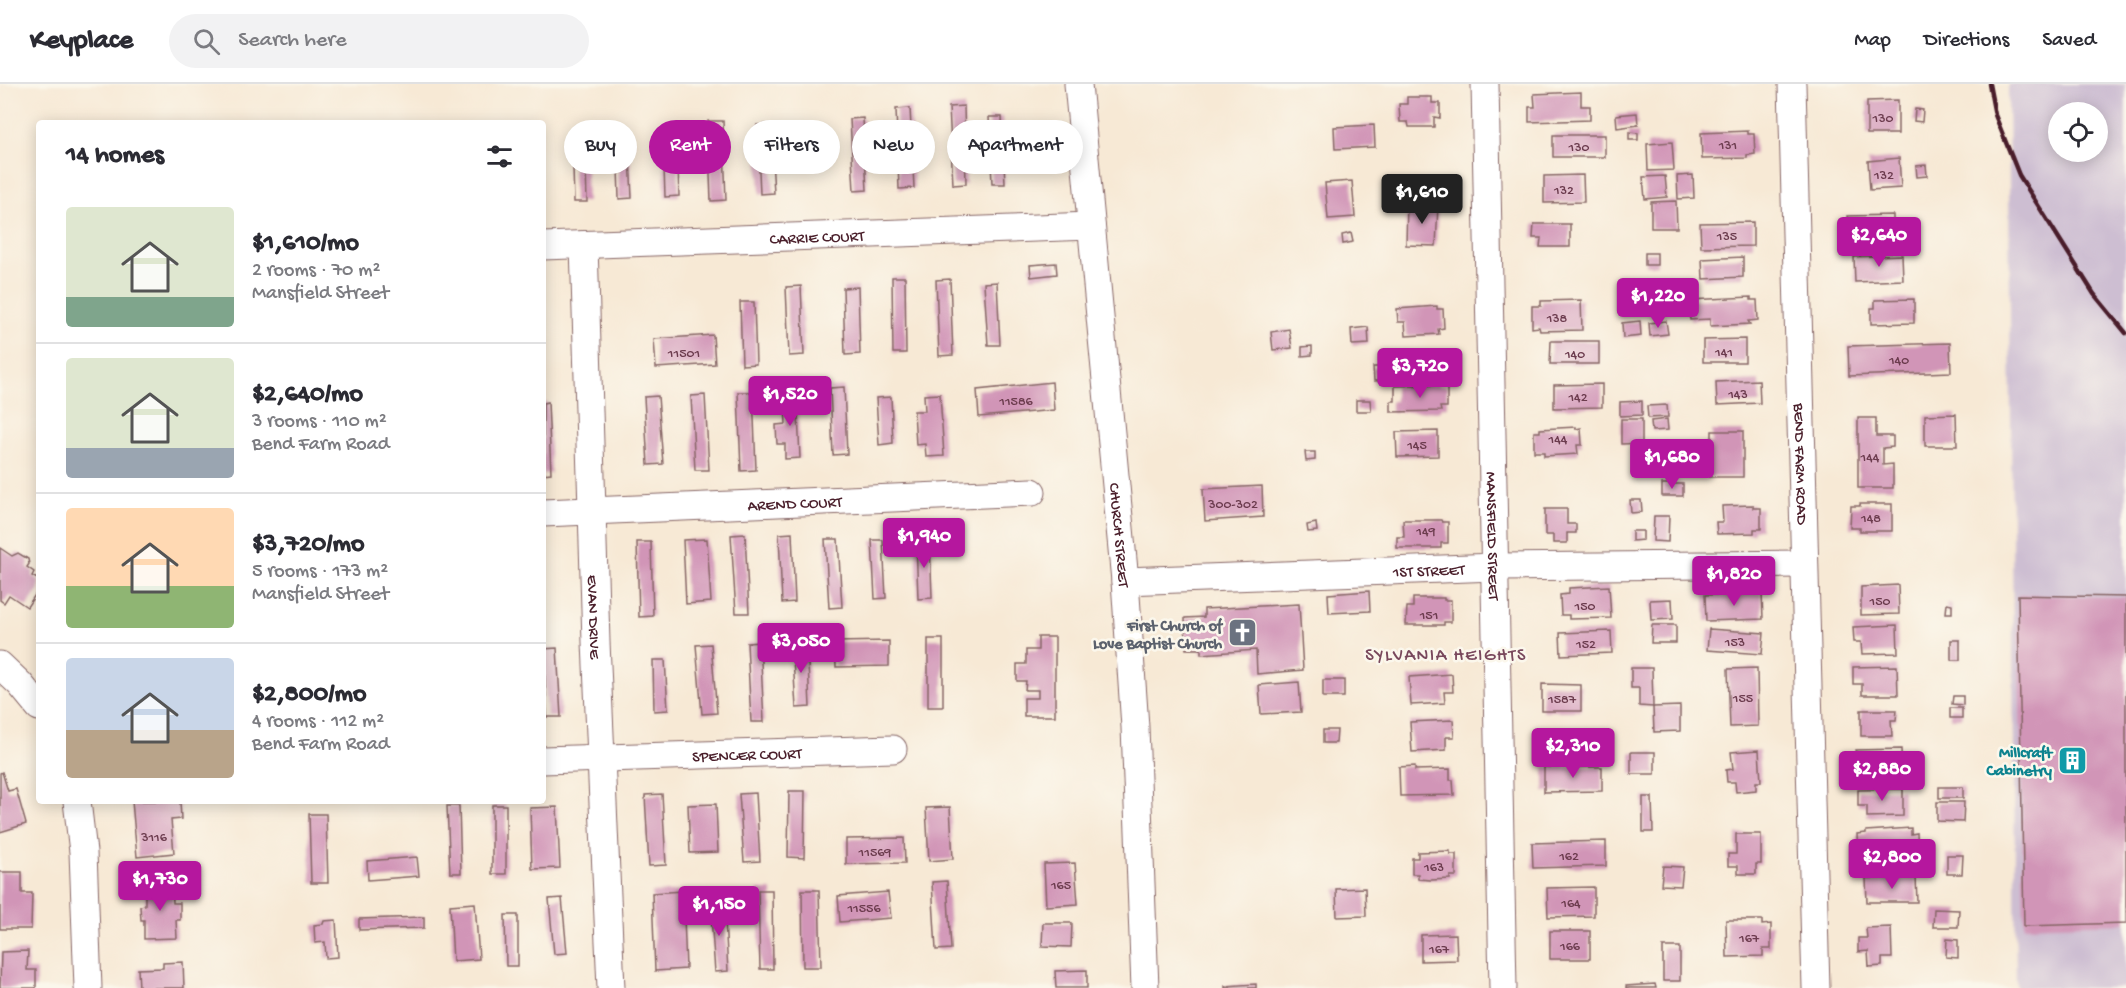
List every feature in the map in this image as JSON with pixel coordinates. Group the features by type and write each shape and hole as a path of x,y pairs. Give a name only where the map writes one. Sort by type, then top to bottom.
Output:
{"street":[{"name":"CHURCH STREET","path":"1078,84 1125,581 1135,728 1145,988"},
{"name":"MANSFIELD STREET","path":"1485,84 1503,988"},
{"name":"BEND FARM ROAD","path":"1792,84 1816,988"},
{"name":"CARRIE COURT","path":"546,246 1091,226"},
{"name":"EVAN DRIVE","path":"584,245 611,988"},
{"name":"AREND COURT","path":"546,513 1032,492"},
{"name":"1ST STREET","path":"1125,581 1495,567 1804,564"},
{"path":"0,665 36,703"},
{"name":"SPENCER COURT","path":"546,760 893,749"},
{"path":"77,804 83,852 88,988"}],"shaded area":[{"path":"2008,84 2126,84 2126,988 2016,988"}],"building":[{"path":"1581,92 1581,106 1590,106 1590,120 1529,122 1529,107 1535,107 1534,94"},
{"path":"1407,97 1432,97 1432,103 1440,103 1440,118 1434,117 1434,127 1409,127 1408,122 1400,122 1399,104 1407,104"},
{"path":"1898,100 1898,134 1867,134 1867,101"},
{"path":"964,106 964,120 950,120 949,107"},
{"path":"910,108 911,120 896,120 896,109"},
{"path":"1915,109 1923,110 1922,122 1914,121"},
{"path":"1637,113 1638,125 1617,128 1616,115"},
{"path":"989,117 1002,117 1002,120 989,120"},
{"path":"863,118 863,120 852,120 852,155 850,119"},
{"path":"1374,125 1375,147 1335,149 1334,127"},
{"path":"1748,131 1748,134 1754,134 1755,154 1747,155 1747,158 1702,159 1701,133"},
{"path":"1629,132 1638,133 1638,140 1629,140"},
{"path":"1553,135 1605,135 1605,157 1553,157"},
{"path":"1672,142 1674,170 1648,171 1647,144"},
{"path":"1899,158 1901,188 1870,190 1868,161"},
{"path":"1926,165 1927,176 1917,177 1916,166"},
{"path":"573,174 586,174 587,202 574,202"},
{"path":"618,174 631,174 632,198 619,199"},
{"path":"664,174 678,174 679,196 665,197"},
{"path":"710,174 725,174 726,200 711,201"},
{"path":"759,174 773,174 774,193 760,194"},
{"path":"853,174 866,174 867,190 854,191"},
{"path":"898,174 913,174 914,188 899,189"},
{"path":"952,174 966,174 966,184 953,185"},
{"path":"992,174 1005,174 1005,184 992,184"},
{"path":"1583,175 1584,202 1544,203 1544,176"},
{"path":"1693,175 1694,198 1678,199 1677,176"},
{"path":"1665,176 1667,197 1645,199 1643,177"},
{"path":"1352,181 1355,217 1328,219 1325,183"},
{"path":"1676,201 1677,228 1651,228 1651,202"},
{"path":"1407,204 1438,205 1436,246 1406,245"},
{"path":"1893,215 1893,240 1848,241 1847,216"},
{"path":"1753,222 1753,246 1701,247 1700,223"},
{"path":"1534,224 1570,224 1570,247 1540,247 1541,238 1533,238"},
{"path":"1351,233 1353,242 1343,244 1342,235"},
{"path":"1645,253 1657,253 1657,265 1645,265"},
{"path":"1902,255 1903,280 1855,282 1854,257"},
{"path":"1743,257 1743,277 1703,279 1702,259"},
{"path":"1056,263 1057,274 1031,277 1030,265"},
{"path":"892,277 905,277 906,353 893,353"},
{"path":"950,279 953,355 939,356 936,280"},
{"path":"997,282 1000,345 988,345 984,283"},
{"path":"801,286 804,355 789,356 786,287"},
{"path":"858,287 860,354 845,355 843,288"},
{"path":"1751,297 1751,300 1757,300 1758,320 1748,321 1750,324 1710,326 1710,319 1690,320 1689,300"},
{"path":"1914,299 1914,323 1871,324 1871,308 1875,308 1875,300"},
{"path":"1581,300 1582,330 1540,331 1539,327 1532,328 1532,306 1541,306 1541,301"},
{"path":"740,302 754,302 756,364 742,365"},
{"path":"1437,306 1437,309 1443,309 1444,328 1438,329 1439,334 1406,336 1405,322 1398,322 1397,309"},
{"path":"1640,321 1641,336 1623,338 1622,323"},
{"path":"1666,321 1668,334 1650,336 1649,323"},
{"path":"1368,327 1369,344 1352,345 1351,329"},
{"path":"1289,329 1292,348 1273,350 1271,332"},
{"path":"713,335 715,364 656,368 654,339"},
{"path":"1745,339 1745,362 1703,362 1703,340"},
{"path":"1551,341 1599,341 1599,364 1550,364"},
{"path":"1950,343 1951,372 1849,376 1848,346"},
{"path":"1312,346 1312,355 1302,356 1302,347"},
{"path":"1424,352 1424,354 1431,354 1432,375 1424,375 1424,379 1374,381 1373,367 1379,367 1379,354"},
{"path":"1759,380 1760,403 1717,405 1716,382"},
{"path":"1052,382 1054,410 979,417 977,390"},
{"path":"1602,384 1602,407 1554,408 1554,385"},
{"path":"1395,386 1447,386 1447,407 1440,407 1441,411 1391,412 1391,401 1395,401"},
{"path":"844,387 847,454 833,455 830,388"},
{"path":"784,391 797,391 800,458 785,459 785,444 777,444 776,425 786,424"},
{"path":"738,392 753,392 756,470 741,471"},
{"path":"940,394 944,456 926,457 925,444 916,445 914,411 925,411 924,395"},
{"path":"705,395 709,470 695,470 691,396"},
{"path":"658,396 663,464 648,465 644,397"},
{"path":"891,397 893,443 879,445 876,398"},
{"path":"1356,400 1370,400 1371,411 1356,411"},
{"path":"1642,401 1642,415 1620,416 1620,402"},
{"path":"546,402 548,402 551,473 546,474"},
{"path":"1667,405 1668,417 1648,418 1647,406"},
{"path":"1956,414 1957,446 1925,446 1925,415"},
{"path":"1858,418 1876,418 1876,436 1893,436 1893,447 1883,448 1883,465 1893,464 1893,488 1858,488"},
{"path":"1621,419 1642,419 1642,443 1621,444"},
{"path":"1667,419 1668,430 1652,431 1651,421"},
{"path":"1576,427 1576,429 1581,428 1582,445 1577,445 1578,454 1544,456 1544,452 1534,452 1534,432 1540,432 1540,429"},
{"path":"1438,431 1438,456 1397,457 1396,432"},
{"path":"1712,431 1743,431 1743,477 1709,477 1709,470 1704,470 1703,443 1712,443"},
{"path":"1305,452 1315,452 1315,460 1306,461"},
{"path":"1662,484 1683,484 1683,496 1662,496"},
{"path":"1262,486 1263,517 1205,521 1203,489"},
{"path":"1630,500 1641,500 1642,512 1631,513"},
{"path":"1860,504 1892,504 1892,531 1860,531 1860,528 1850,528 1851,506 1860,506"},
{"path":"1753,505 1753,508 1761,508 1761,529 1754,529 1754,533 1717,534 1716,522 1723,522 1722,506"},
{"path":"1545,509 1567,509 1567,524 1576,524 1576,533 1567,533 1567,543 1553,543 1553,535 1545,535"},
{"path":"1654,516 1669,516 1668,542 1653,541"},
{"path":"1403,520 1448,522 1448,543 1441,543 1441,548 1397,548 1397,537 1404,537"},
{"path":"1316,523 1317,531 1308,532 1307,525"},
{"path":"1632,531 1643,531 1643,540 1632,541"},
{"path":"792,533 795,602 782,603 779,534"},
{"path":"745,534 749,613 736,613 731,535"},
{"path":"707,539 711,602 686,604 683,540"},
{"path":"825,539 838,539 842,607 829,608"},
{"path":"930,539 932,598 918,599 916,540"},
{"path":"872,540 883,540 886,598 875,599"},
{"path":"637,542 651,542 653,616 639,617"},
{"path":"0,548 12,556 18,553 28,559 27,567 34,572 32,576 36,578 36,594 27,607 9,595 4,603 0,600"},
{"path":"1898,585 1899,614 1861,615 1861,587"},
{"path":"1609,586 1611,618 1569,619 1569,615 1561,615 1560,595 1569,594 1569,588"},
{"path":"1369,591 1370,611 1329,613 1328,594"},
{"path":"1762,593 1763,619 1706,621 1705,595"},
{"name":"Millcraft Cabinetry","path":"2018,595 2126,597 2126,923 2024,926"},
{"path":"1413,598 1451,600 1451,622 1444,622 1444,625 1406,625 1407,607 1413,607"},
{"path":"1672,599 1673,619 1651,620 1650,600"},
{"path":"1947,603 1952,604 1952,613 1946,613"},
{"name":"First Church of Love Baptist Church","path":"1299,604 1303,670 1257,674 1256,650 1201,654 1201,649 1186,649 1185,618 1204,617 1204,609"},
{"path":"1652,625 1676,625 1676,643 1651,643"},
{"path":"1897,625 1898,653 1862,654 1861,642 1854,642 1853,627"},
{"path":"1709,629 1764,633 1762,654 1707,650"},
{"path":"1611,631 1612,653 1561,655 1560,633"},
{"path":"1038,637 1055,637 1055,716 1024,716 1024,698 1038,698 1038,690 1025,690 1026,681 1017,681 1017,664 1026,664 1026,650 1038,650"},
{"path":"928,639 943,639 943,707 928,707"},
{"path":"1951,640 1960,640 1960,660 1951,660"},
{"path":"807,641 810,707 796,708 792,642"},
{"path":"889,641 889,666 836,667 835,642"},
{"path":"760,642 764,722 751,722 747,643"},
{"path":"711,644 717,713 702,714 696,645"},
{"path":"557,648 561,717 547,717 546,649"},
{"path":"653,660 665,660 668,710 654,711"},
{"path":"1897,666 1898,695 1862,695 1862,684 1853,684 1853,667"},
{"path":"1631,668 1652,668 1653,707 1639,706 1639,688 1631,688"},
{"path":"1757,668 1758,726 1730,727 1728,669"},
{"path":"1452,674 1453,692 1444,692 1445,703 1411,705 1409,677"},
{"path":"1323,680 1344,680 1344,697 1323,697"},
{"path":"1299,682 1301,712 1261,714 1259,685"},
{"path":"1542,684 1581,685 1581,711 1542,711"},
{"path":"1953,696 1963,696 1963,705 1952,704"},
{"path":"1680,706 1680,731 1654,732 1653,707"},
{"path":"1950,708 1962,708 1962,718 1950,718"},
{"path":"1861,710 1897,710 1896,720 1891,720 1892,736 1861,736"},
{"path":"1453,720 1454,737 1446,737 1446,750 1412,752 1410,722"},
{"path":"1323,730 1337,730 1336,743 1323,743"},
{"path":"1901,749 1902,776 1867,777 1867,766 1857,766 1856,750"},
{"path":"1759,750 1761,782 1756,782 1756,790 1736,792 1735,782 1727,782 1726,770 1733,769 1731,752"},
{"path":"1631,752 1655,752 1655,774 1631,774"},
{"path":"1415,766 1415,770 1450,769 1454,795 1400,796 1399,767"},
{"path":"1544,767 1602,767 1602,791 1544,792"},
{"path":"2,772 8,791 16,789 26,824 0,832 0,773"},
{"path":"1939,787 1963,787 1963,798 1939,798"},
{"path":"1903,789 1903,816 1867,817 1867,806 1858,806 1858,790"},
{"path":"789,791 805,791 804,858 788,857"},
{"path":"756,793 760,861 744,862 739,794"},
{"path":"662,794 666,865 649,866 645,795"},
{"path":"1643,797 1652,797 1653,832 1643,832"},
{"path":"1937,802 1964,802 1963,822 1937,821"},
{"path":"132,804 180,804 181,819 171,820 174,853 137,857"},
{"path":"716,804 718,852 690,853 688,805"},
{"path":"492,805 506,805 506,874 492,874"},
{"path":"447,806 459,806 461,873 450,873"},
{"path":"557,807 560,868 532,869 530,808"},
{"path":"950,807 953,859 929,861 926,808"},
{"path":"309,814 326,814 328,883 311,883"},
{"path":"1911,828 1911,834 1917,833 1918,853 1909,853 1909,856 1865,859 1865,853 1858,853 1857,834 1866,833 1866,831"},
{"path":"1736,834 1761,834 1761,864 1756,864 1756,874 1738,874 1738,866 1728,866 1728,854 1736,854"},
{"path":"904,838 905,863 846,864 846,839"},
{"path":"1606,841 1606,866 1533,868 1532,843"},
{"path":"1450,851 1450,854 1456,854 1456,876 1450,876 1450,879 1431,880 1418,879 1418,874 1412,874 1412,858 1418,858 1418,852"},
{"path":"1947,855 1963,855 1962,874 1947,874"},
{"path":"417,857 419,876 368,880 367,861"},
{"path":"1075,863 1078,904 1046,906 1044,864"},
{"path":"1663,866 1683,867 1681,886 1661,885"},
{"path":"0,872 22,872 22,893 32,893 31,929 0,929"},
{"path":"1916,877 1917,902 1867,902 1866,878"},
{"path":"947,881 951,949 936,950 932,882"},
{"path":"172,883 173,903 180,903 180,920 176,920 177,938 144,939 144,920 141,920 140,906 145,905 145,884"},
{"path":"1594,887 1594,916 1548,917 1547,888"},
{"path":"1365,888 1366,916 1337,917 1336,889"},
{"path":"758,890 772,890 773,969 760,969"},
{"path":"802,890 819,890 821,967 803,967"},
{"path":"683,891 686,969 655,971 652,893"},
{"path":"888,892 891,918 840,922 838,896"},
{"path":"562,898 567,953 554,954 549,899"},
{"path":"724,902 728,971 715,972 710,903"},
{"path":"475,903 479,959 453,961 450,905"},
{"path":"1934,909 1959,910 1958,927 1933,927"},
{"path":"505,915 518,915 518,966 506,966"},
{"path":"424,917 424,928 359,930 359,919"},
{"path":"336,920 338,957 326,958 325,942 315,943 314,925"},
{"path":"1726,920 1762,920 1762,925 1771,924 1771,949 1763,949 1763,956 1727,957"},
{"path":"1043,923 1072,923 1071,947 1042,946"},
{"path":"1891,927 1892,958 1882,958 1882,966 1869,967 1868,951 1858,952 1858,938 1867,938 1866,928"},
{"path":"1550,931 1590,931 1590,959 1550,959"},
{"path":"1456,934 1457,960 1421,961 1421,935"},
{"path":"1947,939 1958,940 1958,958 1946,957"},
{"path":"1663,947 1680,947 1680,981 1663,981"},
{"path":"28,951 27,970 36,970 36,988 0,988 1,952"},
{"path":"183,962 184,988 139,988 138,969 163,968 163,963"},
{"path":"1087,970 1087,988 1056,988 1055,971"},
{"path":"1256,984 1256,988 1225,988 1225,986"},
{"path":"1655,984 1656,988 1626,988 1626,986"}],"railway":[{"path":"1989,84 1995,115 2019,175 2094,294 2126,333"}],"place":[{"name":"First Church of Love Baptist Church","path":"1243,633"},
{"name":"Millcraft Cabinetry","path":"2073,760"}],"district":[{"name":"SYLVANIA HEIGHTS","path":"1446,654"}]}
